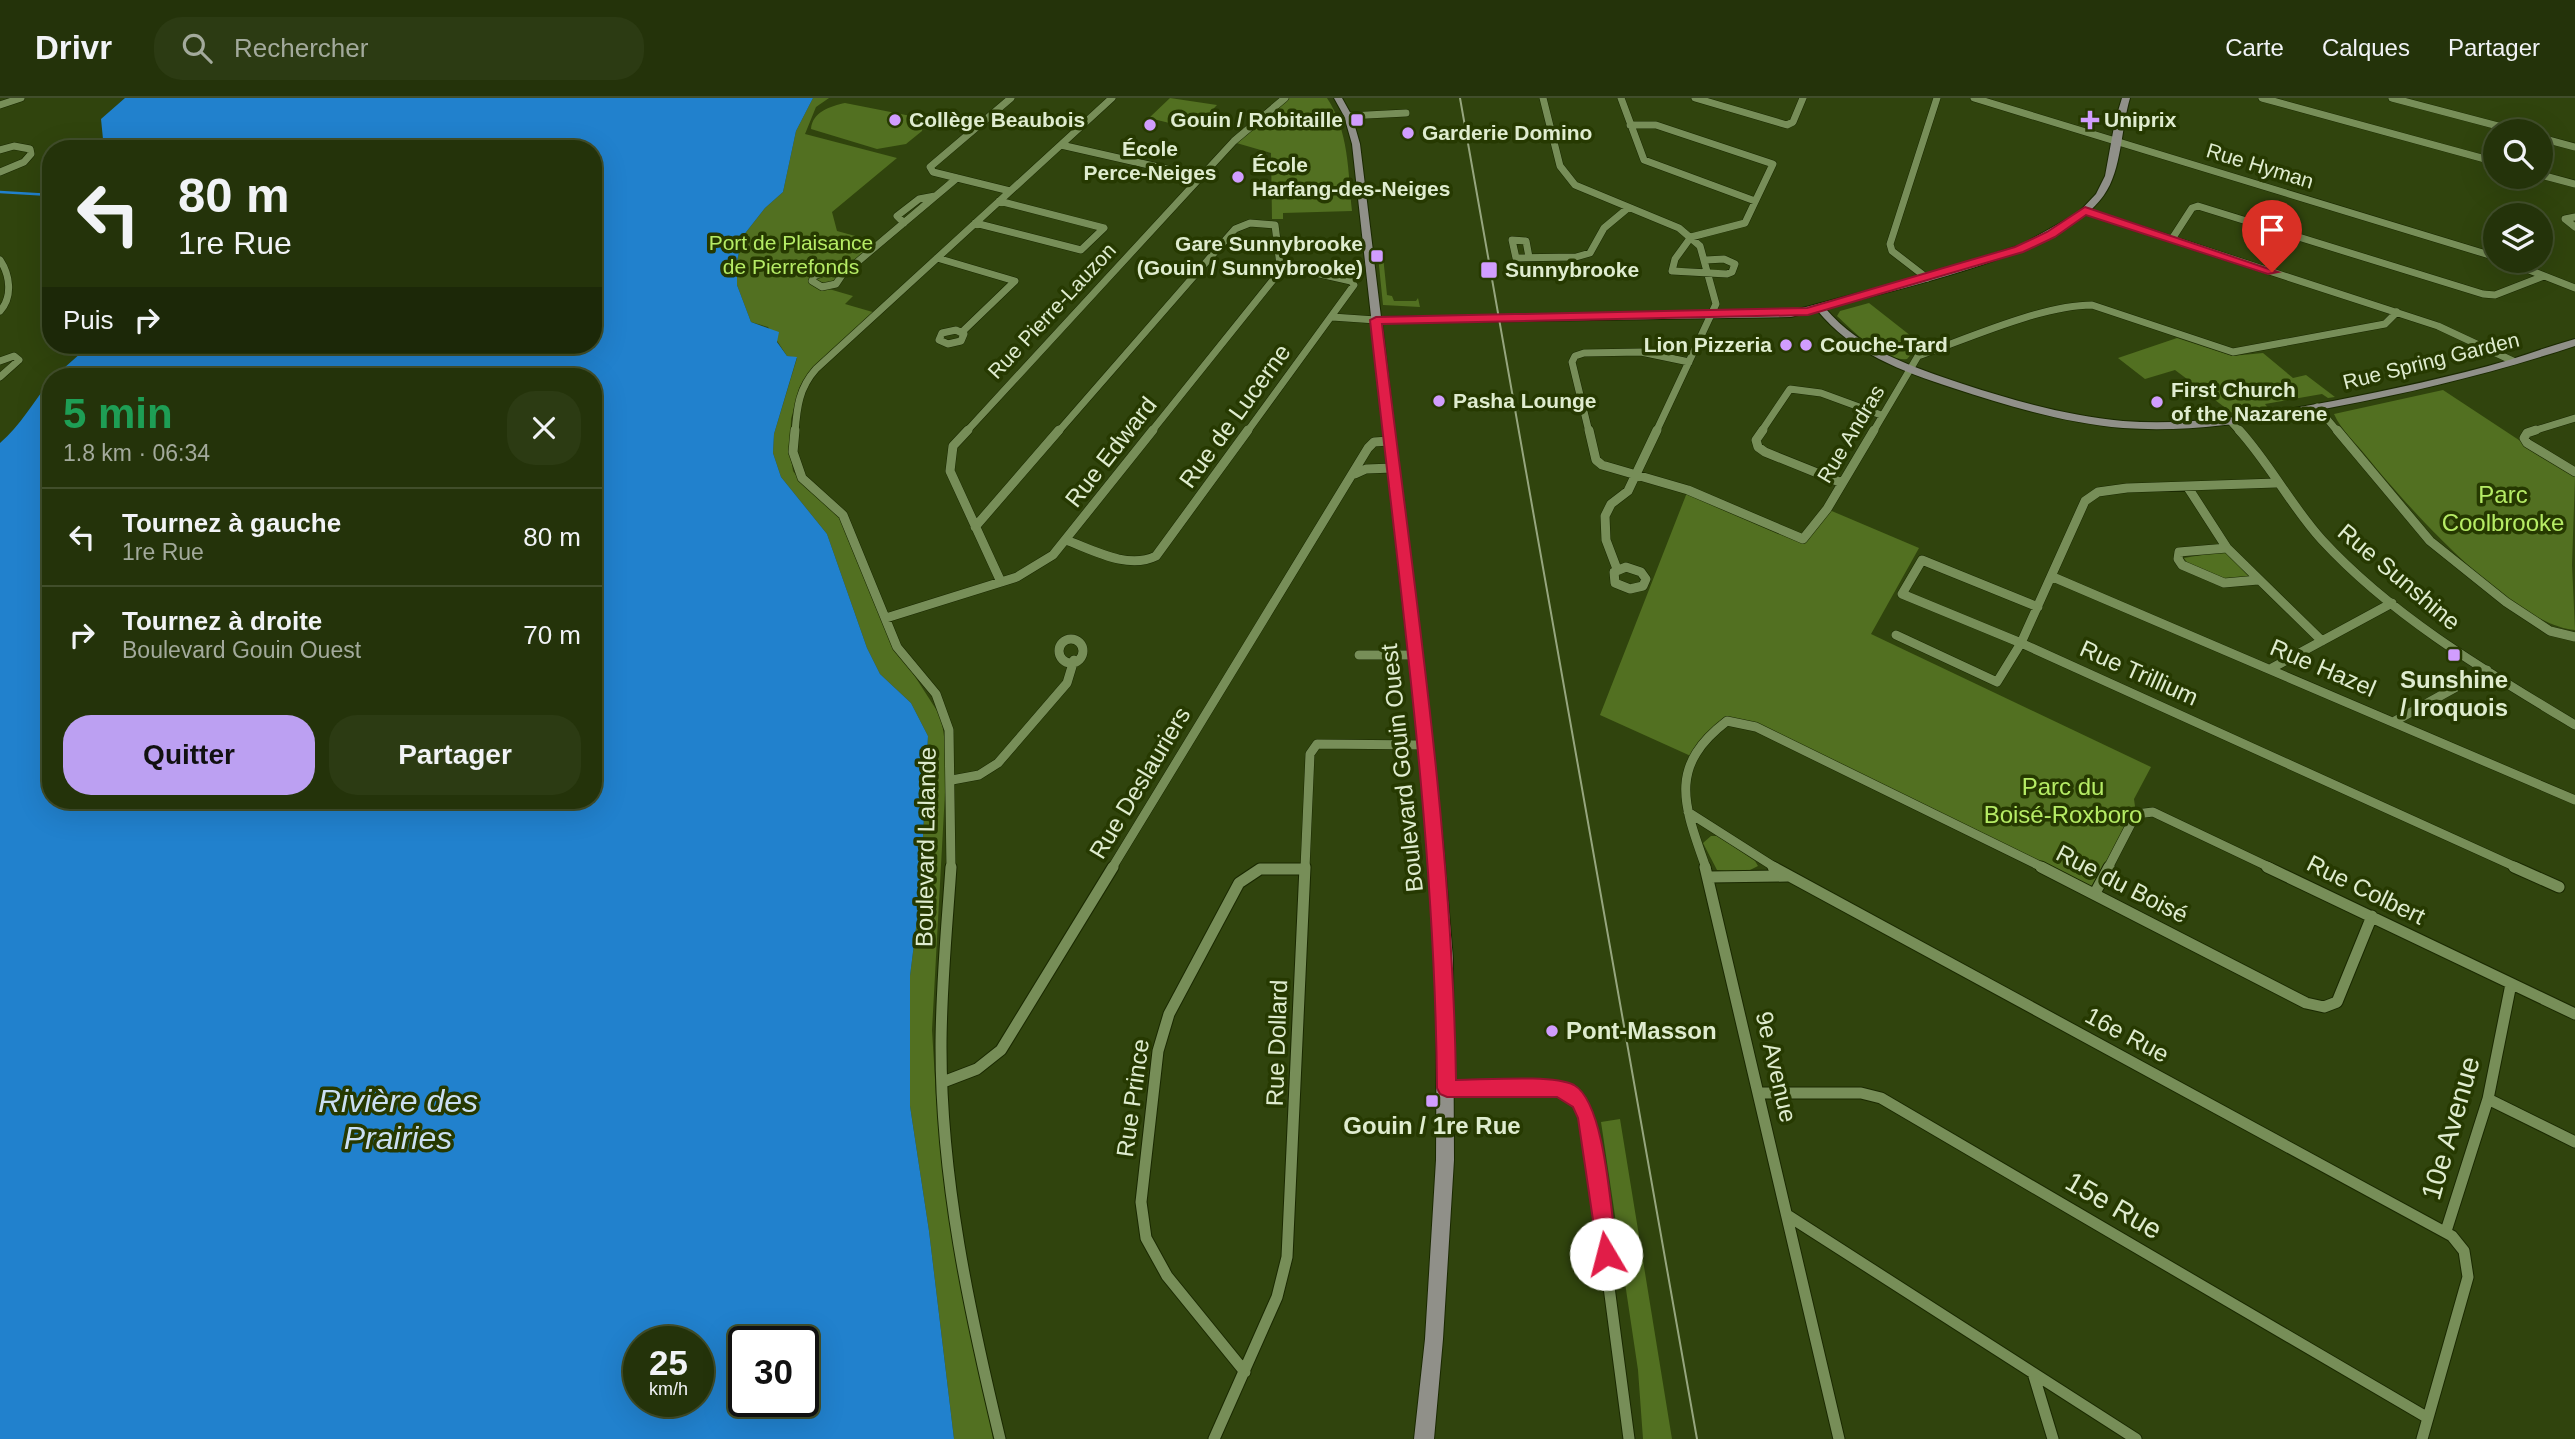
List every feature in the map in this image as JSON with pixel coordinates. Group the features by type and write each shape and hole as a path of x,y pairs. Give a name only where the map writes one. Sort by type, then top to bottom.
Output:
{"street":[{"path":"0,105 21,98"},
{"path":"1010,191 933,172 930,167 1011,98"},
{"name":"Boulevard Lalande","path":"1000,1439 966,1296 949,1168 943,1082 942,1009 951,866 952,780 949,730 941,703 902,655 843,515 802,478 795,463 793,452 797,404 805,381 816,369 1112,98"},
{"name":"Rue Pierre-Lauzon","path":"1001,582 949,465 950,453 957,438 1234,141 1285,98"},
{"name":"Boulevard Gouin Ouest","path":"1338,98 1348,116 1356,144 1443,920 1447,1088 1441,1243 1424,1439"},
{"path":"1543,98 1556,153 1570,179 1583,190 1666,222 1691,237 1706,260 1709,274 1713,312 1628,491 1611,505 1604,518 1617,569"},
{"path":"1621,98 1644,160 1755,201"},
{"path":"1695,98 1787,125 1793,122 1803,98"},
{"path":"1927,278 1892,251 1889,244 1937,98"},
{"name":"Rue Hyman","path":"1974,98 2483,253"},
{"path":"1334,314 1375,317 1713,312 1791,314 1821,308 2030,245 2085,211 2109,179 2126,98"},
{"path":"2262,98 2483,158"},
{"path":"2392,98 2420,101 2483,120"},
{"path":"1348,116 1406,113"},
{"path":"1630,125 1656,125 1773,164 1741,226 1691,237 1670,269 1676,273 1727,275 1732,272 1735,264 1724,259 1706,260"},
{"path":"2553,141 2575,147"},
{"path":"1061,145 1202,177"},
{"path":"0,150 20,146 30,149 31,154 24,162 0,172"},
{"path":"842,275 957,178"},
{"path":"2553,178 2575,184"},
{"path":"975,223 1081,250 1104,228 999,201"},
{"path":"2172,239 2192,208 2198,206 2483,294 2495,295 2543,276"},
{"path":"1529,257 1585,256 1590,253 1604,228 1628,208"},
{"path":"2085,211 2397,312 2470,338 2513,361"},
{"path":"2575,217 2565,220 2575,227"},
{"path":"975,527 1232,232 1245,224 1273,224 1277,231 1280,265"},
{"path":"937,258 1015,281 962,332"},
{"path":"0,260 7,268 4,274 8,299 0,311"},
{"name":"Rue de Lucerne","path":"1066,540 1135,563 1152,559 1353,288 1353,281 1280,265"},
{"name":"Rue Edward","path":"886,618 1037,568 1066,540 1274,278 1280,265"},
{"path":"2536,273 2575,288"},
{"name":"Rue Andras","path":"1689,362 1641,352 1584,353 1575,356 1572,362 1596,460 1602,465 1710,498 1803,539 1827,509 1918,356 1927,352 2079,304 2092,305 2234,352 2385,324 2397,312"},
{"name":"Rue Spring Garden","path":"1821,308 1867,349 1910,369 2008,402 2072,417 2153,426 2231,422 2317,407 2446,380 2575,342"},
{"path":"0,377 8,371 19,360 18,357 0,363 8,371"},
{"path":"1842,483 1765,452 1758,447 1756,440 1790,389 1798,386 1810,388 1857,409 1881,415"},
{"path":"2317,407 2430,541 2517,609 2550,631 2575,637"},
{"path":"2575,418 2527,433 2524,438 2527,443 2575,472"},
{"name":"Rue Sunshine","path":"2231,422 2263,458 2276,483 2335,554 2433,636 2575,725"},
{"name":"Rue Deslauriers","path":"943,1082 986,1063 1001,1050 1370,446 1389,441"},
{"path":"1350,480 1363,469 1393,468"},
{"path":"1896,635 1997,682 2021,643 2085,501 2098,492 2112,489 2276,483"},
{"path":"2187,486 2227,548 2322,641"},
{"path":"2227,548 2187,550 2179,552 2178,559 2182,565 2224,583 2258,580"},
{"name":"Rue Trillium","path":"2038,607 1922,560 1902,594 2021,643 2560,887"},
{"name":"Rue Hazel","path":"2053,577 2272,668 2575,800"},
{"path":"2272,668 2392,603"},
{"path":"1359,655 1414,655"},
{"path":"952,780 987,772 998,764 1067,683 1074,660"},
{"path":"2395,721 2487,670"},
{"name":"9e Avenue","path":"1727,721 1716,728 1693,757 1683,791 1709,877 1839,1439"},
{"name":"Rue du Boisé","path":"1727,721 1756,726 2095,893 2306,1003 2324,1007 2337,1002 2372,916"},
{"name":"Rue Dollard","path":"1214,1439 1277,1297 1287,1257 1309,759 1314,747 1330,742 1424,745"},
{"name":"16e Rue","path":"1688,812 1788,876 2446,1231"},
{"name":"Rue Colbert","path":"2095,893 2136,814 2153,812 2575,1014"},
{"name":"Rue Prince","path":"1245,1372 1167,1276 1146,1238 1141,1202 1158,1051 1169,1014 1239,883 1260,869 1304,869"},
{"name":"16e Rue","path":"1709,877 1788,876"},
{"name":"10e Avenue","path":"2422,1439 2468,1278 2469,1256 2446,1231 2487,1099 2511,984"},
{"path":"1447,1088 1557,1088 1580,1101 1588,1117 1629,1439"},
{"name":"15e Rue","path":"1759,1093 1861,1093 1881,1098 2428,1418"},
{"path":"2487,1099 2575,1142"},
{"path":"1787,1215 2136,1439"},
{"path":"2033,1373 2053,1439"}],"green space":[{"name":"Port de Plaisance de Pierrefonds","path":"813,98 829,98 816,107 805,134 897,158 832,212 837,231 881,243 829,289 853,296 845,304 876,313 811,371 800,386 791,419 790,451 793,471 801,482 840,516 896,647 941,717 947,756 932,1030 936,1096 943,1171 993,1439 954,1439 929,1231 910,1106 910,976 920,896 928,736 911,703 880,674 867,648 827,534 781,477 773,453 774,434 797,358 787,356 768,327 751,322 737,285 737,261 743,236 765,208 783,192 796,131"},
{"path":"1170,98 1217,105 1194,129 1149,118"},
{"path":"1289,98 1327,98 1344,138 1352,211 1283,213 1283,219 1272,219 1271,153 1233,142"},
{"path":"845,103 916,117 923,125 922,131 906,144 877,149 811,129 819,114"},
{"path":"1378,256 1383,256 1387,295 1392,296 1394,301 1416,301 1418,298 1420,307 1383,305"},
{"path":"1869,303 1925,347 1915,350 1907,359 1888,356 1869,344 1837,316 1840,311"},
{"path":"2177,338 2232,356 2263,353 2293,378 2306,375 2335,397 2328,398 2322,394 2265,404 2269,409 2235,415 2175,370 2145,379 2118,358"},
{"name":"Parc Coolbrooke","path":"2443,390 2575,477 2572,565 2575,630 2549,623 2521,607 2462,560 2407,504 2345,431 2334,414"},
{"name":"Parc du Boisé-Roxboro","path":"1688,490 1802,539 1827,509 1919,548 1871,634 2151,767 2134,799 2136,814 2095,893 1756,727 1727,721 1693,757 1600,715"},
{"path":"2225,551 2251,579 2214,577 2189,565 2184,558"},
{"path":"1711,836 1718,836 1755,861 1758,866 1744,873 1717,870 1703,843"},
{"path":"1620,1119 1672,1439 1643,1439 1638,1370 1601,1122"}],"water":[{"name":"Rivière des Prairies","path":"125,98 813,98 796,131 783,192 765,208 743,236 737,261 737,285 751,322 779,332 777,342 787,356 797,357 774,434 773,453 781,477 827,534 867,648 880,674 911,703 928,736 920,896 910,976 910,1106 929,1231 954,1439 0,1439 0,443 42,392 42,809 602,809 602,368 64,368 80,354 602,354 602,140 103,140 101,119"}],"waterway":[{"path":"0,192 42,194"}],"tram line":[{"path":"1460,98 1697,1439"}],"place":[{"name":"Collège Beaubois","path":"895,120"},
{"name":"Gouin / Robitaille","path":"1357,120"},
{"name":"Uniprix","path":"2090,120"},
{"name":"École Perce-Neiges","path":"1150,125"},
{"name":"Garderie Domino","path":"1408,133"},
{"name":"École Harfang-des-Neiges","path":"1238,177"},
{"name":"Gare Sunnybrooke (Gouin / Sunnybrooke)","path":"1377,256"},
{"name":"Sunnybrooke","path":"1489,270"},
{"name":"Lion Pizzeria","path":"1786,345"},
{"name":"Couche-Tard","path":"1806,345"},
{"name":"Pasha Lounge","path":"1439,401"},
{"name":"First Church of the Nazarene","path":"2157,402"},
{"name":"Sunshine / Iroquois","path":"2454,655"},
{"name":"Pont-Masson","path":"1552,1031"},
{"name":"Gouin / 1re Rue","path":"1432,1101"}],"route":[{"path":"1606,1254 1588,1117 1580,1101 1557,1088 1447,1088 1446,981 1438,864 1376,320 1772,315 1808,312 2019,250 2051,234 2085,211 2272,272"}]}
